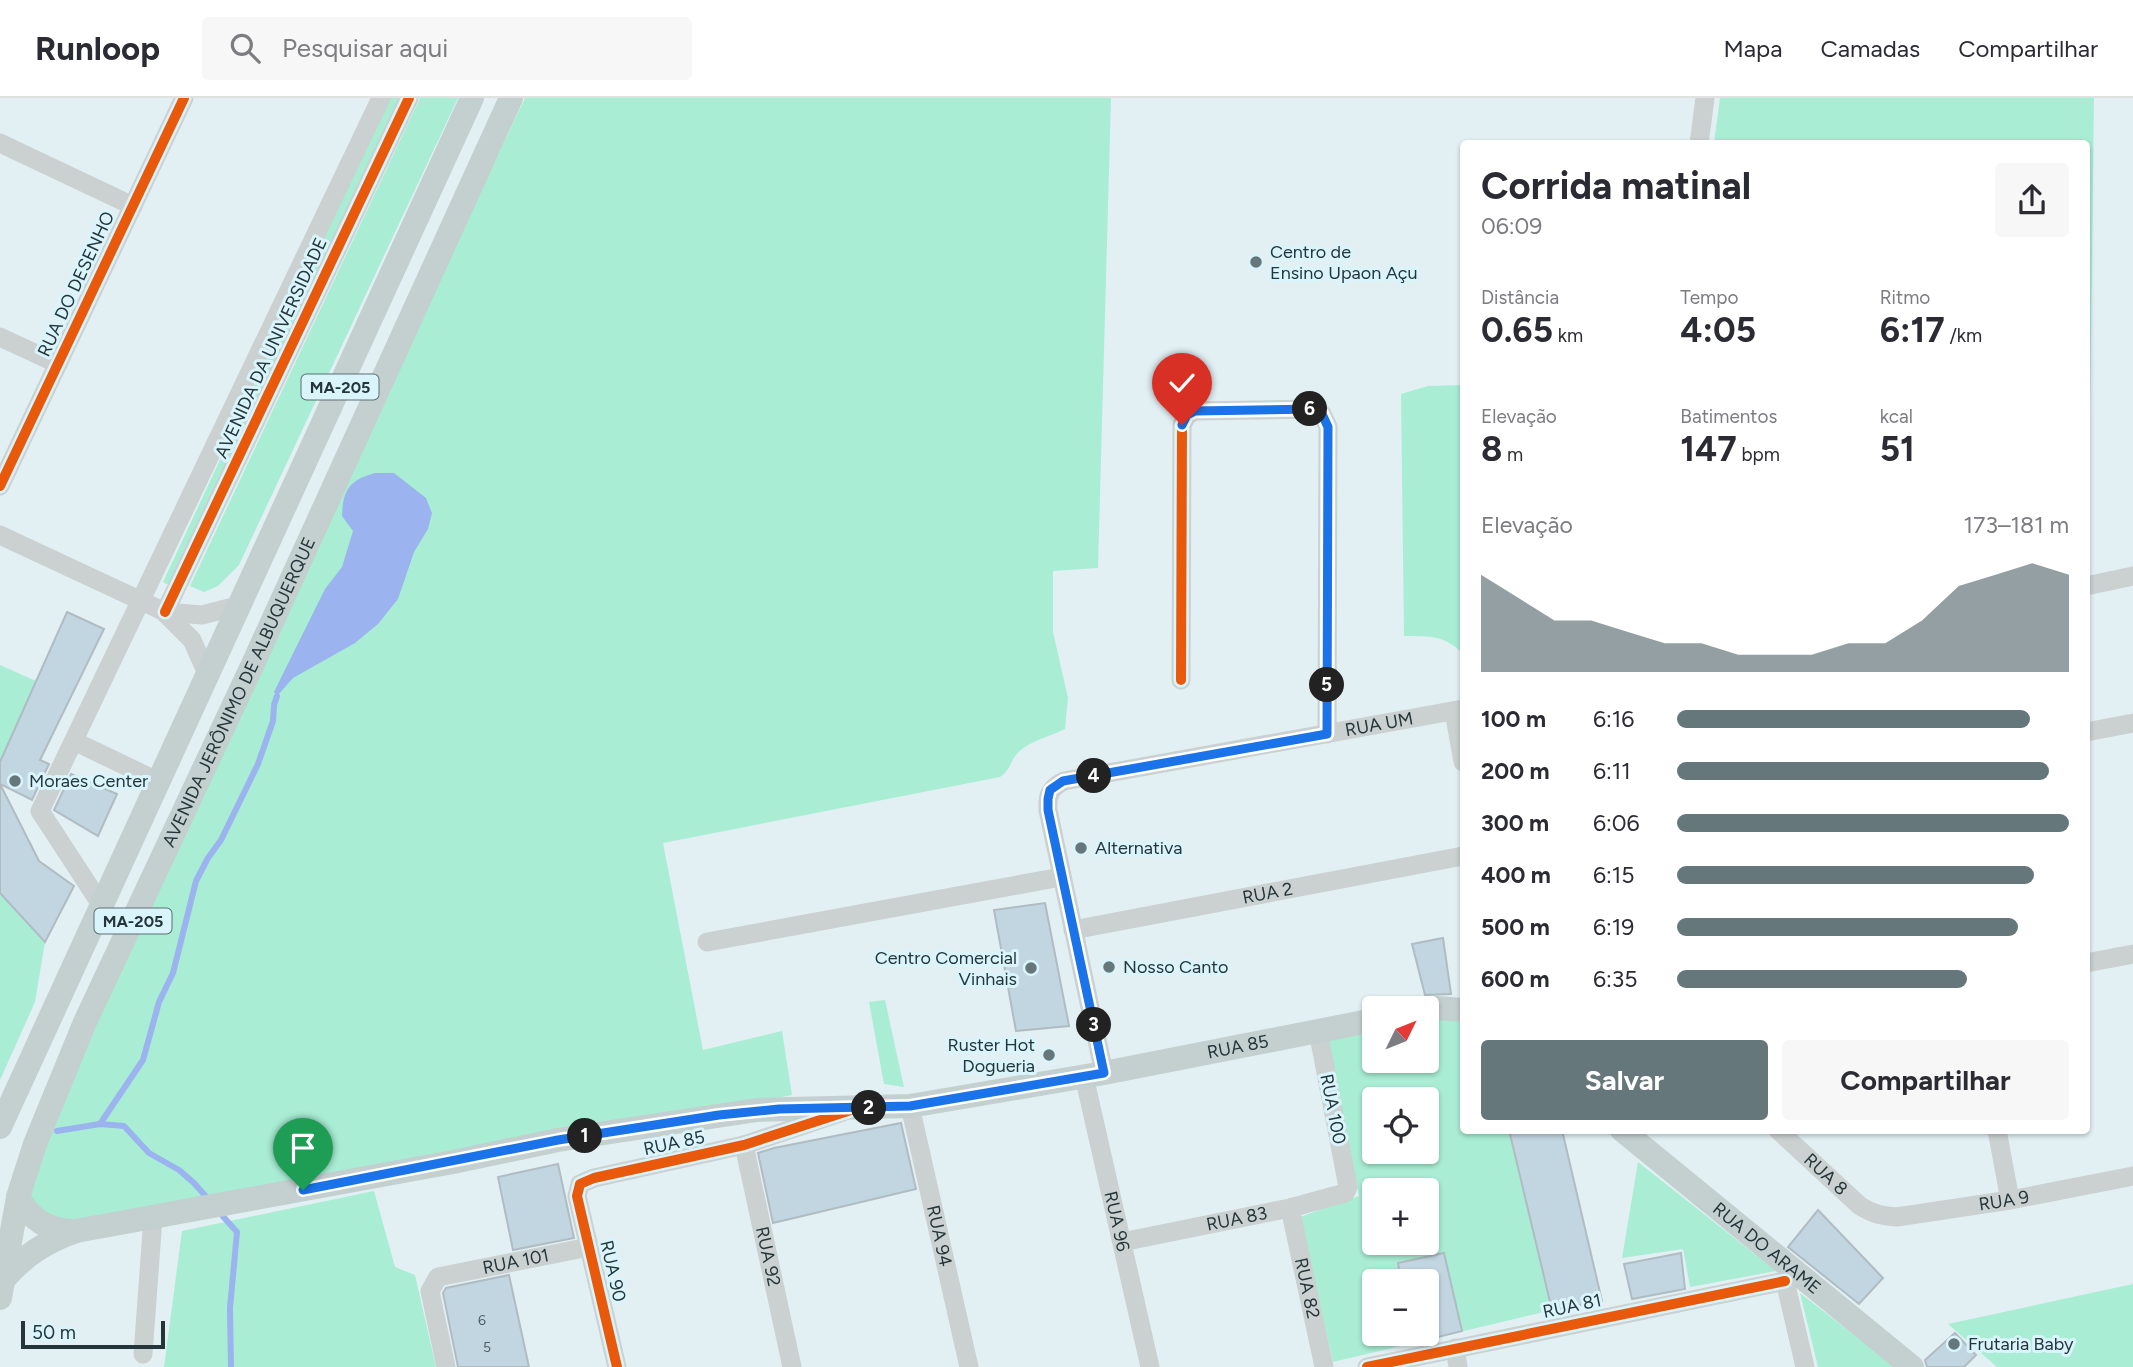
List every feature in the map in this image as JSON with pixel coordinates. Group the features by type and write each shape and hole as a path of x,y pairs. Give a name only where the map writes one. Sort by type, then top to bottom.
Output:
{"main road":[{"name":"AVENIDA JERÔNIMO DE ALBUQUERQUE","path":"0,1127 472,98"},
{"name":"AVENIDA JERÔNIMO DE ALBUQUERQUE","path":"2,1289 18,1197 35,1144 85,1022 252,666 511,98"},
{"path":"1439,1008 1460,1010"},
{"name":"RUA 85","path":"2,1289 28,1255 59,1236 76,1231 558,1140 719,1115 779,1109 910,1106 1362,1022"},
{"name":"RUA DO ARAME","path":"1627,1134 1789,1276 1912,1367"},
{"name":"RUA 85","path":"18,1197 25,1210 42,1224 62,1231 76,1231"}],"street":[{"name":"RUA DO DESENHO","path":"0,486 184,98"},
{"name":"AVENIDA DA UNIVERSIDADE","path":"102,906 40,811 381,98"},
{"name":"AVENIDA DA UNIVERSIDADE","path":"165,612 409,98"},
{"path":"1700,140 1705,98"},
{"path":"0,143 133,206"},
{"path":"0,337 58,364"},
{"path":"1181,680 1184,418 1195,411 1315,409 1322,414 1328,427 1327,734"},
{"path":"0,536 165,612 193,615 241,605"},
{"path":"2090,585 2133,576"},
{"path":"165,612 192,640 208,676"},
{"path":"1458,710 1460,731"},
{"name":"RUA UM","path":"1050,790 1063,781 1458,710"},
{"path":"2090,731 2133,723"},
{"path":"74,741 159,782"},
{"name":"RUA 96","path":"1050,790 1048,810 1073,930 1122,1242 1150,1367"},
{"name":"RUA 2","path":"1073,930 1460,857"},
{"path":"707,942 1061,877"},
{"path":"2090,962 2133,954"},
{"name":"RUA 100","path":"1318,1031 1348,1187"},
{"name":"RUA 94","path":"910,1106 969,1367"},
{"name":"RUA 85","path":"580,1184 594,1178 744,1145 854,1109"},
{"name":"RUA 8","path":"1782,1134 1860,1206 1874,1215"},
{"path":"1998,1134 2010,1200"},
{"name":"RUA 92","path":"744,1145 792,1367"},
{"name":"RUA 9","path":"1874,1215 1897,1217 2010,1200 2133,1176"},
{"name":"RUA 90","path":"580,1184 577,1196 617,1367"},
{"name":"RUA 83","path":"1122,1242 1290,1208 1339,1196 1348,1187"},
{"name":"RUA 82","path":"1290,1208 1324,1367"},
{"path":"143,1354 153,1218"},
{"name":"RUA 101","path":"446,1367 430,1291 435,1281 443,1274 589,1247"},
{"path":"1789,1276 1805,1367"},
{"name":"RUA 81","path":"1367,1367 1456,1358 1789,1276"}],"green space":[{"path":"389,98 401,98 170,584 166,584 163,582"},
{"path":"420,98 458,98 239,565 218,586 204,592 190,586"},
{"path":"525,98 1111,98 1098,568 1053,571 1053,632 1068,698 1065,729 1020,750 1000,777 663,843 703,1050 782,1031 792,1095 454,1164 72,1233 19,1198 199,780"},
{"path":"1720,98 2094,98 2090,415 2090,140 1714,140"},
{"path":"1460,385 1460,651 1443,640 1404,636 1401,394 1428,386"},
{"path":"0,665 36,681 0,762"},
{"path":"0,893 45,942 35,1002 0,1080"},
{"path":"885,1000 904,1087 884,1084 869,1002"},
{"path":"1439,1018 1460,1021 1460,1134 1511,1134 1552,1310 1439,1337 1439,1269 1362,1269 1362,1346 1400,1346 1333,1362 1300,1217 1359,1196 1326,1034 1362,1028 1362,1073 1439,1073"},
{"path":"1638,1162 1776,1271 1690,1287 1683,1249 1622,1258"},
{"path":"374,1191 395,1267 415,1275 436,1367 164,1367 182,1231"},
{"path":"2133,1284 2133,1367 1997,1367 1948,1324"},
{"path":"1800,1293 1895,1367 1818,1367"}],"water":[{"path":"375,473 394,473 426,498 432,513 428,529 414,552 398,599 378,624 355,643 293,678 277,696 274,692 325,589 342,567 353,531 342,516 346,492 359,479"}],"building":[{"path":"67,612 104,629 40,760 49,764 32,800 0,784 0,762"},
{"path":"71,774 117,794 98,836 54,810"},
{"path":"0,784 39,861 74,886 45,942 0,893"},
{"name":"Centro Comercial Vinhais","path":"1045,903 1069,1026 1016,1031 994,910"},
{"path":"1443,938 1451,994 1425,995 1412,944"},
{"path":"901,1123 916,1189 773,1223 758,1153"},
{"path":"1510,1134 1563,1134 1602,1301 1552,1310"},
{"path":"558,1164 574,1238 513,1250 498,1177"},
{"path":"1818,1210 1883,1278 1859,1304 1788,1247"},
{"path":"1444,1253 1462,1331 1439,1337 1439,1269 1399,1269 1398,1263"},
{"path":"1681,1253 1685,1289 1632,1299 1624,1264"},
{"path":"509,1275 529,1367 458,1367 443,1293 446,1288"},
{"name":"Frutaria Baby","path":"1955,1333 1976,1355 1964,1367 1927,1367 1925,1360"}],"waterway":[{"path":"100,1124 143,1060 159,1002 173,973 196,881 221,840 258,764 273,721 277,696"},
{"path":"57,1131 100,1124 124,1126 149,1153 179,1170 210,1201"},
{"path":"219,1212 237,1232 230,1308 231,1367"}],"cycle path":[{"path":"0,486 184,98"},
{"path":"165,612 409,98"},
{"path":"1181,680 1182,425 1187,415 1195,411 1315,409 1322,414 1328,427 1327,734"},
{"path":"617,1367 577,1196 580,1184 594,1178 744,1145 854,1109"},
{"path":"1367,1367 1785,1281"}],"place":[{"name":"Centro de Ensino Upaon Açu","path":"1256,262"},
{"name":"Moraes Center","path":"15,781"},
{"name":"Alternativa","path":"1081,848"},
{"name":"Nosso Canto","path":"1109,967"},
{"name":"Centro Comercial Vinhais","path":"1031,968"},
{"name":"Ruster Hot Dogueria","path":"1049,1055"},
{"name":"Frutaria Baby","path":"1954,1344"}],"route":[{"path":"303,1190 558,1140 719,1115 779,1109 910,1106 1104,1073 1048,810 1050,790 1063,781 1327,734 1328,427 1325,419 1315,409 1195,411 1184,418 1182,425"}]}
